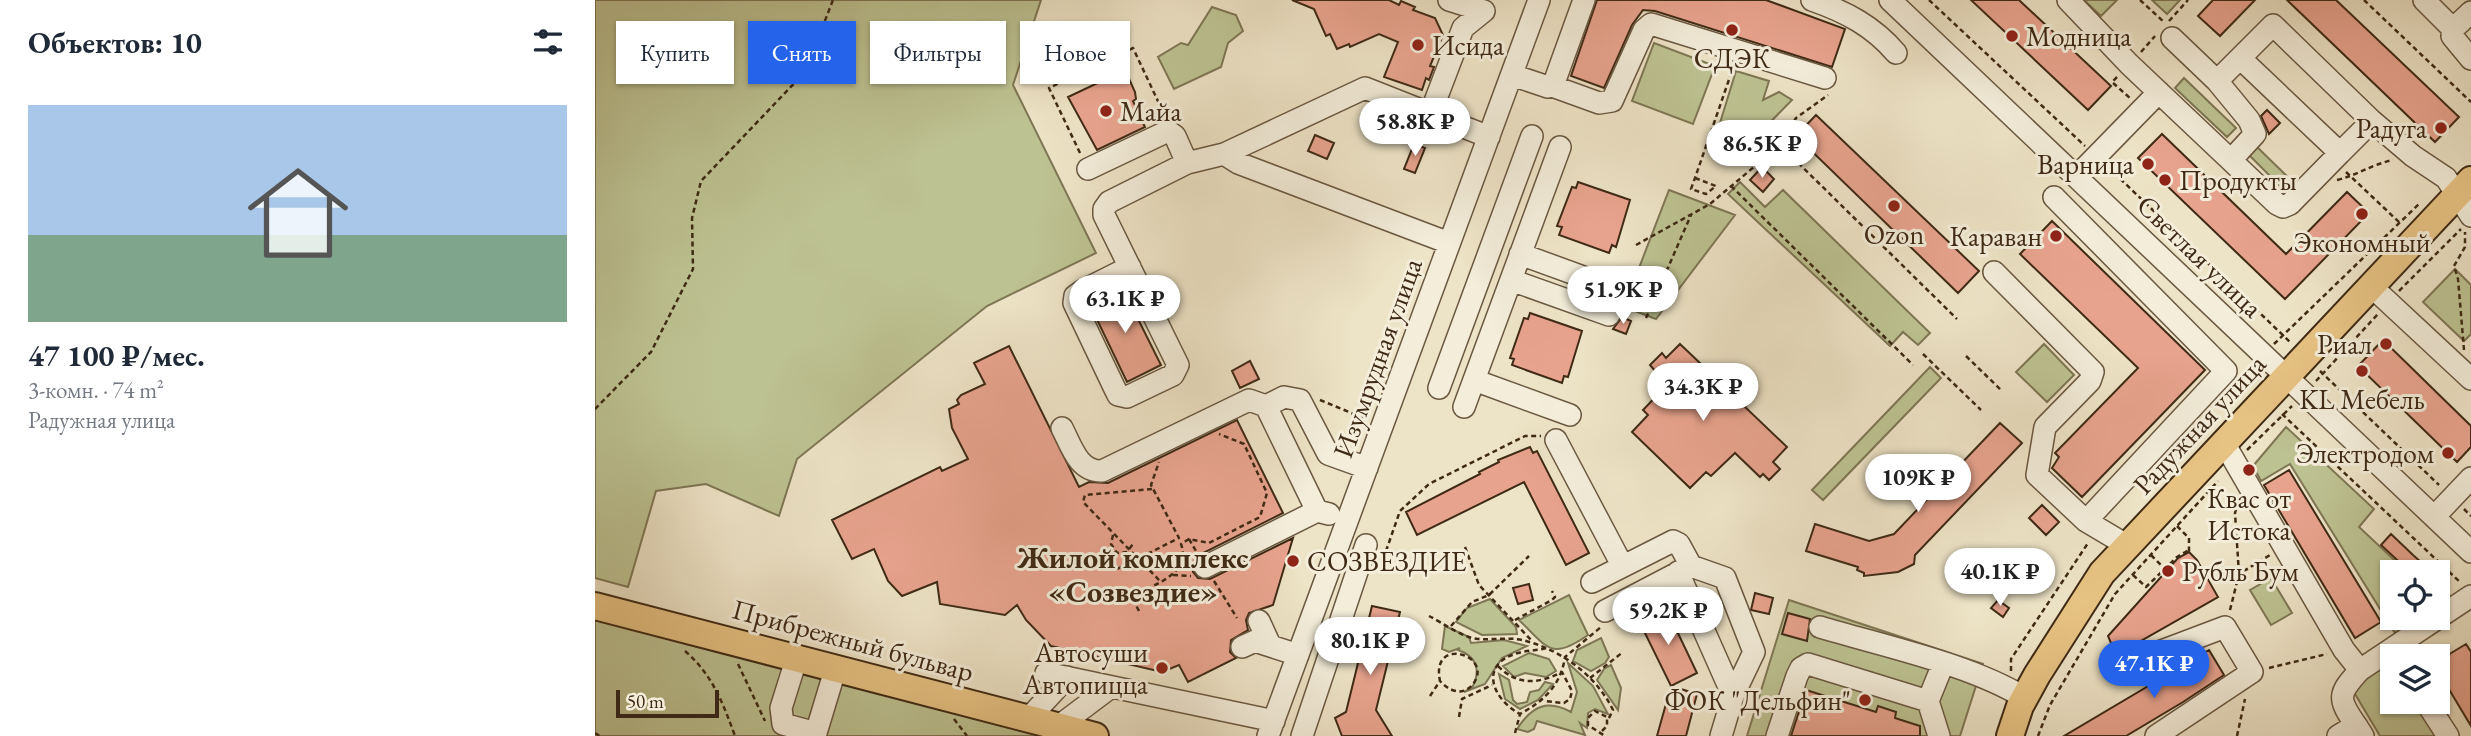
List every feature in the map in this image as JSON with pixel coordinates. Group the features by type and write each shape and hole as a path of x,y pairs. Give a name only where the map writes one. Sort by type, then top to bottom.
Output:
{"main road":[{"name":"Радужная улица","path":"2010,736 2025,698 2102,573 2139,551 2234,462 2274,407 2314,366 2371,286 2462,199"},
{"name":"Прибрежный бульвар","path":"595,606 1095,736"}],"street":[{"path":"1449,0 1486,5"},
{"name":"Изумрудная улица","path":"1271,728 1539,0"},
{"path":"1547,91 1584,0"},
{"path":"1812,0 1849,13 1882,37 1896,53"},
{"name":"Светлая улица","path":"1890,0 2471,552"},
{"path":"2071,1 2129,64 2283,207 2290,204 2372,121"},
{"path":"2431,2 2453,29 2456,44 2471,59"},
{"path":"1431,113 1463,28 1486,5"},
{"path":"2453,29 2471,12"},
{"path":"1511,75 1547,91 1599,103 1612,101 1644,30 1651,24 1828,85"},
{"path":"2217,81 2273,25 2372,121 2462,199"},
{"path":"2169,31 2217,81 2249,120 2255,134 2231,160"},
{"path":"2241,58 2337,156"},
{"path":"1130,267 1082,291 1076,296 1074,303 1118,395 1127,397 1173,375 1178,365 1130,267 1104,215 1106,205 1188,163 1224,154 1366,88 1489,137"},
{"path":"2077,176 2159,92"},
{"path":"1087,169 1168,131 1175,136 1188,163"},
{"path":"1439,388 1532,136"},
{"path":"1464,407 1560,147"},
{"path":"1224,154 1238,163 1450,243"},
{"path":"2054,197 2226,371 2086,521"},
{"path":"1520,254 1619,290"},
{"path":"1994,272 2093,372 2090,381 2045,427 2038,475 2086,521 2139,551"},
{"path":"1511,280 1609,315"},
{"path":"2371,286 2471,379"},
{"path":"1474,380 1570,415"},
{"path":"1266,406 1284,397 1300,400 1328,454 1367,468"},
{"path":"1062,428 1082,465 1102,471 1249,400 1266,406 1317,511"},
{"path":"1548,438 1622,565"},
{"path":"2234,462 2344,650 2360,670"},
{"path":"2434,517 2471,478"},
{"path":"1205,567 1317,511 1348,518"},
{"path":"1592,582 1673,541 1679,544 1684,569 1733,696"},
{"path":"1302,736 1376,548"},
{"path":"1607,616 1684,569 1725,578 1754,652 1733,696 1721,736"},
{"path":"2403,644 2466,589"},
{"path":"1259,621 1270,645"},
{"path":"1821,627 1943,664 2011,689 2025,698"},
{"path":"2143,658 2225,627 2252,672 2157,736"},
{"path":"1242,647 1255,641 1298,654"},
{"path":"797,657 781,708 783,723 815,733 835,667"},
{"path":"2352,732 2342,705 2343,689 2360,670 2380,659"},
{"path":"1777,736 1797,676 1801,668 1808,664 1928,701"},
{"path":"1938,736 1928,701 1943,664"},
{"path":"1029,718 1056,675 1271,728"},
{"path":"1059,726 1111,687"},
{"path":"2434,714 2448,736"}],"path":[{"path":"595,409 652,352 692,269 692,218 701,181 805,72 833,0"},
{"path":"1929,0 2283,334 2471,516"},
{"path":"2140,0 2169,31"},
{"path":"2364,0 2471,102"},
{"path":"1087,169 1049,88 1133,48 1168,122 1168,131"},
{"path":"1695,178 1716,186 1706,194 1691,189 1735,62"},
{"path":"2129,64 2112,82 2141,109"},
{"path":"1636,245 1691,215 1731,186 1780,145 1796,118 1828,85"},
{"path":"1780,145 1957,319"},
{"path":"2337,156 2352,177 2400,223"},
{"path":"2352,177 2369,166 2413,156"},
{"path":"1731,186 1913,365"},
{"path":"2464,350 2458,279 2454,266 2465,247 2462,199 2400,223 2283,334 2244,378 2466,589"},
{"path":"1646,318 1691,215"},
{"path":"1923,354 1981,410"},
{"path":"1966,356 2001,390"},
{"path":"2038,736 2050,705 2115,594 2133,575 2139,551 2177,526 2234,462 2274,407 2314,366"},
{"path":"1300,400 1308,395 1372,422"},
{"path":"1181,544 1189,539 1209,542 1260,517 1267,492 1244,444 1213,432"},
{"path":"1376,548 1400,511 1429,484 1525,436 1548,438"},
{"path":"1139,611 1131,596 1173,575 1180,565 1184,550 1151,485 1160,458"},
{"path":"2225,627 2239,574 2234,462"},
{"path":"1153,489 1084,495 1083,502 1160,581"},
{"path":"2133,575 2146,587 2189,551 2189,538 2177,526"},
{"path":"1114,534 1111,544 1114,550 1120,554 1130,551"},
{"path":"1117,569 1179,538"},
{"path":"1130,551 1133,544"},
{"path":"2239,574 2283,546"},
{"path":"1465,547 1479,585 1535,644"},
{"path":"2139,551 2165,569"},
{"path":"1451,626 1472,601 1489,595 1529,556"},
{"path":"1515,620 1554,598 1552,590"},
{"path":"1429,616 1476,639 1498,638 1535,644 1565,656 1590,678 1613,710 1602,731"},
{"path":"1515,733 1520,714 1544,701 1562,672 1565,656 1607,616"},
{"path":"679,646 702,666 722,701 735,736"},
{"path":"1462,699 1492,685 1498,666 1518,653 1546,648"},
{"path":"2237,736 2252,672 2344,650"},
{"path":"1590,678 1623,652"},
{"path":"1458,653 1468,656 1475,663 1477,673 1474,683 1467,690 1457,692 1447,689 1440,681 1438,672 1441,662 1448,655 1458,653"},
{"path":"734,658 746,675 752,696 767,726"},
{"path":"1498,666 1521,682 1538,681 1562,672"},
{"path":"1544,701 1564,703 1570,699 1572,691 1562,672"},
{"path":"1430,695 1440,681"},
{"path":"1492,685 1509,708 1520,714"},
{"path":"1457,692 1462,699 1459,717"},
{"path":"1605,736 1602,731 1590,728 1589,715 1599,711 1608,720"},
{"path":"595,733 600,736"}],"green space":[{"path":"595,0 1041,0 1034,21 1020,21 1020,64 1013,85 1096,253 987,306 797,459 779,516 706,484 656,491 628,587 595,578"},
{"path":"2084,0 2117,0 2101,16"},
{"path":"2152,0 2180,0 2167,14"},
{"path":"1212,7 1236,15 1243,31 1228,43 1221,67 1174,89 1158,57 1181,43 1188,45"},
{"path":"1654,43 1715,66 1693,124 1632,101"},
{"path":"1736,71 1769,81 1763,100 1779,92 1792,100 1744,149 1715,139"},
{"path":"2184,78 2236,128 2227,137 2175,88"},
{"path":"2257,147 2293,182 2284,190 2249,155"},
{"path":"1740,182 1765,207 1783,190 1930,333 1918,345 1903,332 1890,346 1728,194"},
{"path":"1669,190 1735,215 1656,319 1624,307"},
{"path":"2455,269 2471,285 2471,334 2464,341 2423,302"},
{"path":"2044,344 2074,375 2047,402 2016,372"},
{"path":"1930,367 1941,378 1823,500 1812,490"},
{"path":"2286,427 2374,509 2359,527 2394,560 2380,560 2380,609 2290,464 2261,481 2253,466"},
{"path":"2271,578 2292,613 2271,625 2250,590"},
{"path":"1569,595 1588,635 1566,648 1551,648 1519,620"},
{"path":"1490,599 1516,627 1517,634 1482,635 1456,622 1467,608"},
{"name":"ФОК \"Дельфин\"","path":"1789,600 1983,664 1960,736 1747,736"},
{"path":"595,614 1053,736 595,736"},
{"path":"1445,626 1469,637 1471,643 1504,640 1527,646 1502,658 1485,684 1464,692 1473,686 1477,669 1469,656 1458,650 1460,648 1449,652 1442,649"},
{"path":"1601,638 1609,657 1605,663 1591,671 1573,661 1577,650"},
{"path":"1529,653 1549,659 1556,671 1546,677 1525,673 1514,677 1503,666"},
{"path":"2380,662 2380,714 2422,714 2436,736 2380,736 2352,689"},
{"path":"1568,663 1593,686 1608,714 1595,709 1588,713 1587,728 1580,723 1585,735 1537,721 1534,729 1528,732 1517,729 1528,715 1541,707 1555,706 1571,712 1577,692"},
{"path":"1611,665 1621,688 1618,710 1597,680 1604,669"},
{"path":"1499,674 1509,680 1513,700 1517,704 1527,702 1530,692 1539,690 1545,682 1553,684 1538,700 1520,709 1505,699"}],"building":[{"name":"Исида","path":"1292,0 1389,0 1399,5 1401,1 1415,7 1413,10 1435,18 1443,35 1430,66 1434,67 1429,80 1426,78 1422,90 1384,77 1398,42 1379,34 1350,47 1349,44 1337,49 1330,34 1326,36 1314,9"},
{"path":"1597,0 1766,0 1845,29 1832,67 1655,11 1643,10 1632,25 1604,88 1571,76"},
{"path":"1971,0 2019,0 2111,86 2088,110"},
{"path":"2213,0 2255,0 2220,36 2198,16"},
{"path":"2287,0 2336,0 2459,117 2435,142"},
{"name":"Майа","path":"1130,81 1135,92 1136,99 1133,101 1145,127 1097,150 1068,97 1095,84 1130,84"},
{"path":"2267,110 2280,123 2269,134 2261,116"},
{"path":"1816,115 1979,271 1958,293 1796,136"},
{"path":"2162,134 2286,254 2347,192 2369,213 2285,299 2138,158"},
{"path":"1315,135 1334,143 1327,159 1308,151"},
{"path":"1414,144 1425,148 1415,173 1404,169"},
{"path":"1762,167 1774,179 1763,192 1750,180"},
{"path":"1578,182 1630,200 1616,247 1612,245 1609,253 1559,235 1562,227 1557,226 1572,187 1576,188"},
{"path":"2052,221 2205,370 2082,497 2052,468 2059,457 2055,453 2138,368 2020,254"},
{"path":"1123,289 1161,365 1127,382 1090,305"},
{"path":"1530,313 1582,331 1568,377 1564,376 1562,383 1512,365 1514,359 1510,358 1524,318 1528,319"},
{"path":"1622,317 1631,321 1626,334 1613,329"},
{"path":"2383,340 2471,426 2471,447 2457,462 2358,366"},
{"path":"1680,344 1722,384 1726,380 1749,402 1745,407 1787,447 1773,462 1780,469 1769,480 1763,474 1760,477 1735,453 1711,476 1706,472 1690,488 1632,432 1648,415 1643,410 1667,385 1650,365 1662,353 1666,358"},
{"path":"1009,346 1079,487 1089,482 1108,483 1237,420 1283,513 1199,555 1194,560 1193,572 1198,578 1210,579 1293,538 1273,605 1249,613 1246,620 1248,630 1231,640 1230,652 1236,658 1188,682 1179,665 1162,672 1051,646 1026,620 1017,605 1005,615 940,604 937,582 902,596 888,581 874,549 852,559 832,520 940,467 942,471 968,459 952,428 949,409 959,404 957,400 961,395 985,384 974,363"},
{"path":"1250,361 1259,379 1240,388 1232,371"},
{"path":"2000,423 2022,443 1915,555 1914,564 1898,572 1864,576 1864,573 1857,570 1858,567 1806,551 1815,524 1869,541 1894,534"},
{"path":"1530,447 1533,453 1537,451 1589,553 1566,565 1524,482 1417,535 1406,512 1480,474 1479,472 1499,462 1498,460"},
{"path":"2289,470 2380,623 2355,638 2264,485"},
{"path":"2042,505 2059,522 2046,535 2029,518"},
{"path":"2391,534 2419,560 2397,560 2381,545"},
{"path":"2189,552 2197,560 2218,597 2116,655 2108,636 2178,558"},
{"path":"2018,566 2029,573 2019,590 2008,584"},
{"path":"1529,584 1533,600 1518,604 1513,588"},
{"path":"1755,593 1773,598 1769,614 1751,610"},
{"path":"1998,600 2009,608 2003,617 1991,608"},
{"path":"1372,606 1400,612 1376,710 1392,736 1342,736 1335,718 1346,712"},
{"path":"1666,608 1697,673 1671,686 1639,621"},
{"path":"1788,613 1810,619 1807,641 1782,634"},
{"path":"2466,644 2471,652 2471,726 2450,691 2450,654"},
{"path":"2209,650 2224,675 2126,736 2064,736"},
{"path":"1671,686 1697,694 1686,736 1657,736"},
{"path":"1806,690 1876,712 1878,706 1896,712 1895,718 1920,726 1920,736 1791,736"}],"place":[{"name":"СДЭК","path":"1732,30"},
{"name":"Модница","path":"2012,36"},
{"name":"Исида","path":"1418,45"},
{"name":"Майа","path":"1106,111"},
{"name":"Радуга","path":"2441,128"},
{"name":"Варница","path":"2148,164"},
{"name":"Продукты","path":"2165,180"},
{"name":"Ozon","path":"1894,206"},
{"name":"Экономный","path":"2362,214"},
{"name":"Караван","path":"2056,236"},
{"name":"Риал","path":"2386,344"},
{"name":"KL Мебель","path":"2362,371"},
{"name":"Электродом","path":"2448,453"},
{"name":"Квас от Истока","path":"2249,470"},
{"name":"СОЗВЕЗДИЕ","path":"1293,561"},
{"name":"Рубль Бум","path":"2168,571"},
{"name":"Автосуши Автопицца","path":"1162,668"},
{"name":"ФОК \"Дельфин\"","path":"1865,700"}],"district":[{"name":"Жилой комплекс «Созвездие»","path":"1133,574"}]}
